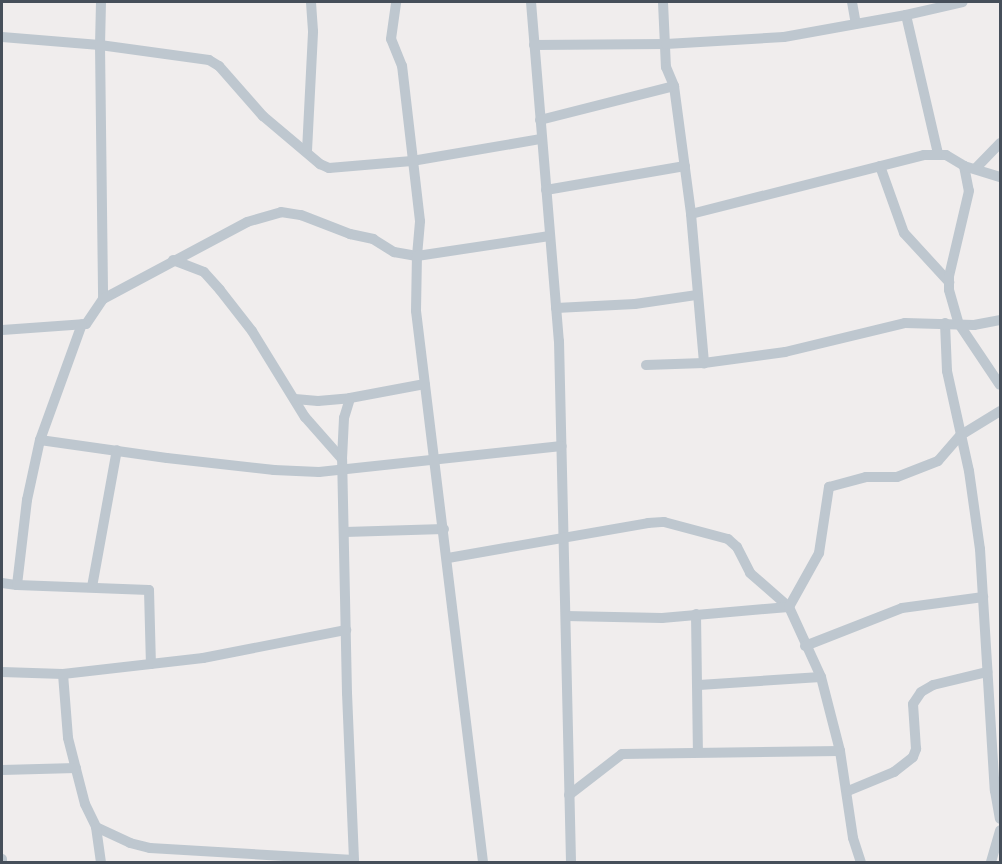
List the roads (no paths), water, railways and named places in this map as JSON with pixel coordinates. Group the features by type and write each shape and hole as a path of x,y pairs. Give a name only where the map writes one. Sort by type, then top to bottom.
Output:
{"street":[{"path":"2,330 90,322 103,299 101,2"},
{"path":"307,151 313,31 311,2"},
{"path":"396,2 391,39 402,66 421,229 417,256 416,311 448,558 483,862"},
{"path":"531,2 556,308 562,446 570,862"},
{"path":"663,2 666,67 674,86 692,214 704,363"},
{"path":"852,2 856,24"},
{"path":"534,45 666,44 784,37 906,15 963,2"},
{"path":"906,15 938,154"},
{"path":"2,37 100,45 209,60 219,66 263,116 320,164 336,169 412,161 542,139"},
{"path":"540,120 674,86"},
{"path":"1000,143 970,167 969,190 949,282 959,324 1000,385"},
{"path":"692,214 880,166 938,154 946,155 970,167 1000,177"},
{"path":"546,190 685,166"},
{"path":"880,166 904,233 949,282"},
{"path":"103,299 247,222 292,212 373,239 394,252 417,256 550,236"},
{"path":"173,260 204,272 220,290 252,332 319,435 342,459"},
{"path":"556,308 635,304 697,295"},
{"path":"646,365 704,363 785,352 905,323 974,325 1000,320"},
{"path":"945,323 948,371 978,538 994,791 1000,819"},
{"path":"17,585 27,500 40,440 82,324"},
{"path":"295,399 318,401 350,398 425,384"},
{"path":"96,827 130,843 215,857 354,861 342,459 344,426 350,398"},
{"path":"789,607 819,553 829,488 866,477 897,477 938,461 961,435 1000,411"},
{"path":"40,440 274,470 319,472 562,446"},
{"path":"92,587 117,450"},
{"path":"448,558 648,523 664,522 728,538 737,547 750,573 789,607 820,677 840,751 848,791 853,838 861,862"},
{"path":"345,532 444,529"},
{"path":"2,583 149,590 151,664"},
{"path":"805,646 902,608 982,597"},
{"path":"566,616 662,618 789,607"},
{"path":"696,614 699,685 698,752"},
{"path":"2,672 63,674 203,658 346,630"},
{"path":"848,791 894,772 913,758 916,749 913,704 921,692 933,685 987,672"},
{"path":"63,674 68,738 85,804 96,827 102,862"},
{"path":"699,685 820,677"},
{"path":"570,795 621,754 840,751"},
{"path":"2,770 76,768"},
{"path":"991,862 1000,830"}]}
